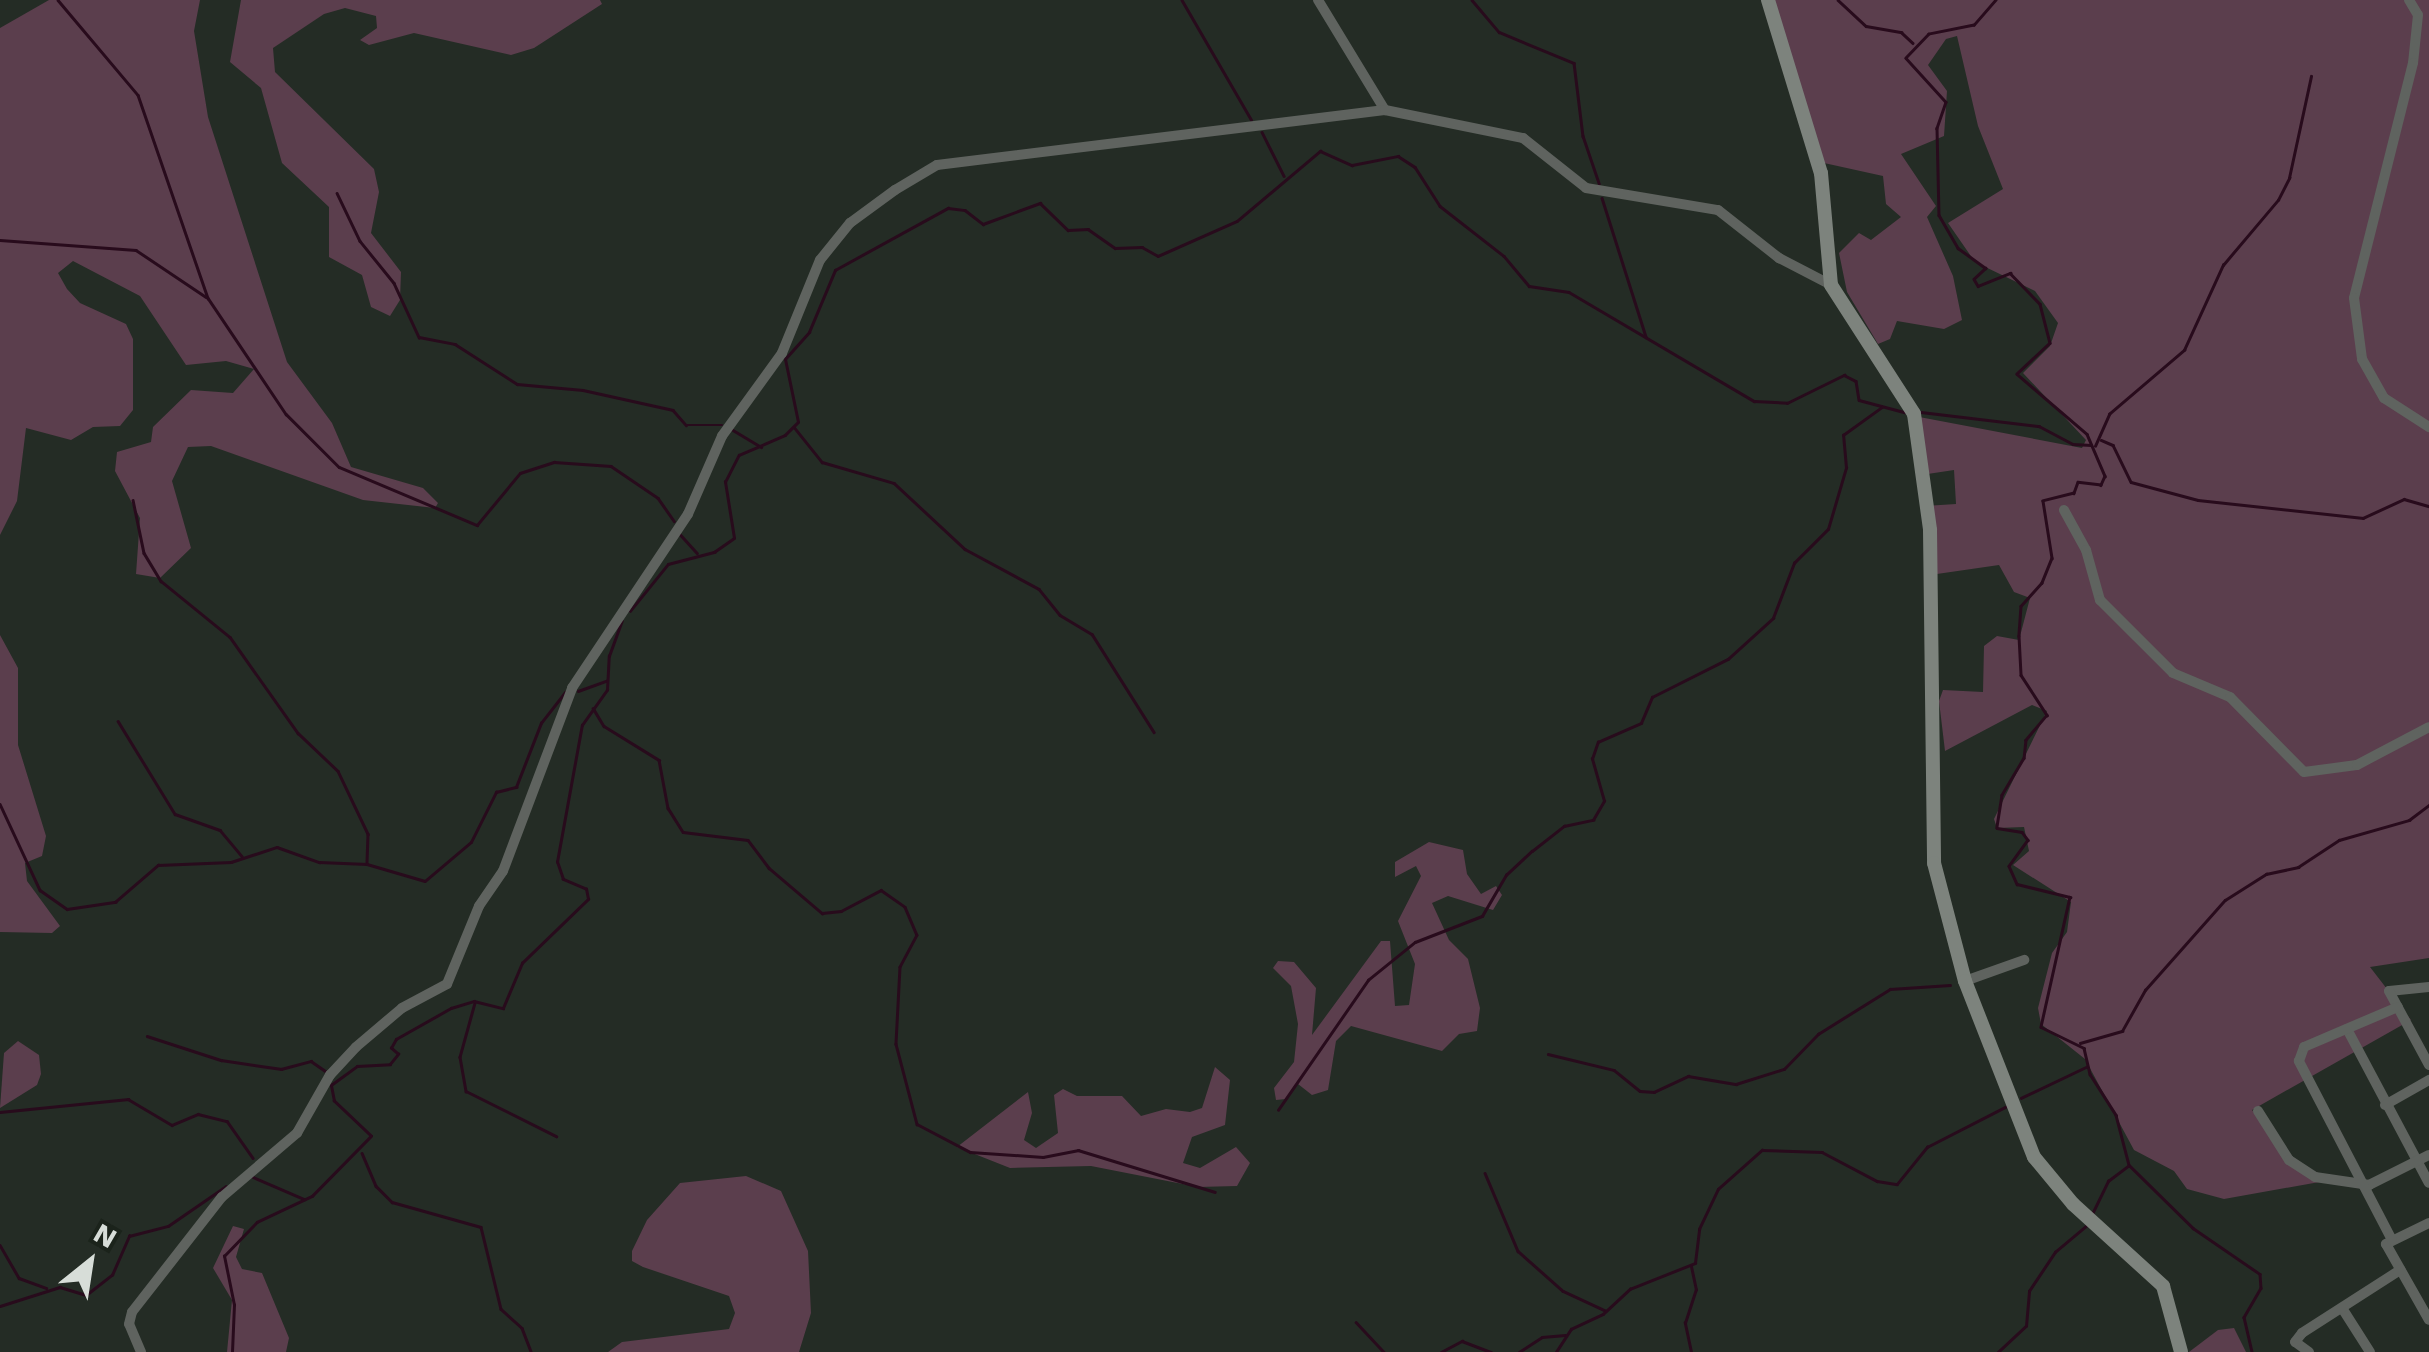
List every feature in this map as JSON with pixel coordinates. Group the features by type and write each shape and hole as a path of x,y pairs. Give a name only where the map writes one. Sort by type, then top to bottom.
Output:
{"main road":[{"path":"1768,0 1821,173 1831,285 1914,414 1930,530 1934,864 1965,981 2034,1157 2060,1192 2163,1286 2181,1352"}],"street":[{"path":"1318,0 1385,110"},
{"path":"2410,0 2418,15 2412,64 2354,298 2362,359 2384,398 2429,428"},
{"path":"140,1352 129,1324 132,1312 222,1198 296,1133 330,1075 356,1047 402,1008 447,984 479,906 502,871 572,688 688,514 722,436 782,353 820,260 850,223 937,164 1385,110 1523,138 1586,188 1718,210 1780,258 1831,285"},
{"path":"2064,510 2086,550 2100,600 2174,672 2230,697 2304,772 2357,765 2429,727"},
{"path":"1965,981 2024,960"},
{"path":"2429,987 2390,991 2423,1044 2429,1066"},
{"path":"2398,1007 2304,1047 2300,1060 2368,1184 2400,1270 2429,1320"},
{"path":"2347,1030 2385,1105 2424,1157 2429,1183"},
{"path":"2385,1105 2429,1080"},
{"path":"2258,1111 2300,1171 2368,1184 2424,1157"},
{"path":"2389,1242 2429,1223"},
{"path":"2309,1352 2295,1342 2400,1270"},
{"path":"2342,1308 2370,1352"}],"shaded area":[{"path":"49,0 200,0 194,31 208,117 287,362 332,423 351,467 423,488 438,503 435,508 363,500 211,446 188,447 172,481 191,548 160,578 136,574 140,518 115,471 117,452 151,442 153,427 191,390 233,393 254,369 226,361 186,365 140,296 73,261 58,273 67,289 80,303 126,324 133,339 133,410 120,426 93,427 71,440 26,428 17,501 0,535 0,28"},
{"path":"241,0 600,0 602,4 534,48 511,55 414,33 369,45 360,40 377,28 376,16 345,8 324,14 273,48 275,72 374,169 379,192 371,233 401,272 400,300 390,316 371,307 362,275 329,257 329,207 282,163 261,88 230,62"},
{"path":"1770,0 2429,0 2429,958 2370,967 2411,1020 2252,1110 2289,1155 2325,1181 2224,1199 2187,1189 2174,1171 2134,1150 2085,1059 2041,1024 2038,1008 2052,953 2067,932 2071,902 2013,865 2029,851 2024,827 1997,828 1994,819 2047,711 2032,705 1945,751 1939,701 1943,690 1983,692 1984,646 1997,636 2019,640 2030,598 2014,592 1999,565 1930,575 1925,506 1956,504 1954,470 1921,475 1914,416 2082,448 2086,440 2023,373 2050,346 2058,323 2035,291 1975,262 1948,223 2003,189 1978,126 1957,36 1946,39 1928,65 1947,91 1944,136 1901,154 1936,206 1927,217 1953,276 1962,320 1944,329 1897,321 1890,339 1878,344 1847,292 1839,253 1859,233 1871,240 1901,217 1886,204 1883,176 1824,163"},
{"path":"0,635 18,668 18,745 46,836 42,856 25,863 27,881 60,926 52,933 0,932"},
{"path":"1429,842 1463,850 1467,874 1481,894 1496,886 1502,895 1493,910 1448,896 1432,903 1449,940 1468,959 1480,1008 1477,1031 1459,1034 1442,1051 1351,1026 1336,1041 1328,1090 1312,1095 1298,1084 1286,1099 1276,1100 1274,1088 1294,1062 1298,1024 1291,986 1273,968 1278,961 1294,962 1316,988 1312,1035 1381,941 1390,941 1395,1006 1409,1005 1415,964 1398,921 1421,876 1416,866 1395,877 1395,862"},
{"path":"18,1041 39,1055 41,1074 37,1085 0,1108 4,1053"},
{"path":"1215,1067 1230,1080 1225,1125 1192,1137 1183,1163 1200,1168 1236,1147 1250,1163 1237,1186 1198,1187 1091,1166 1010,1168 957,1147 1028,1092 1032,1113 1024,1140 1036,1148 1058,1133 1054,1095 1063,1089 1077,1096 1122,1096 1141,1116 1166,1109 1190,1112 1202,1108"},
{"path":"746,1176 781,1191 808,1251 811,1313 799,1352 608,1352 622,1342 729,1329 735,1313 729,1296 643,1267 632,1261 632,1251 647,1220 680,1183"},
{"path":"233,1226 244,1229 236,1257 242,1269 262,1273 289,1338 286,1352 227,1352 232,1300 213,1268"},
{"path":"2234,1328 2246,1352 2189,1352 2218,1330"}],"waterway":[{"path":"58,0 138,95 208,298 286,414 339,467 477,525 520,473 554,462 611,466 658,498 674,521"},
{"path":"1182,0 1251,119"},
{"path":"1472,0 1499,32 1574,63 1583,136 1599,183"},
{"path":"1838,0 1866,26 1901,32 1913,43"},
{"path":"1996,0 1974,25 1929,34 1906,58 1946,102 1937,128 1939,215 1958,248 1986,268 1974,279 1978,286 2010,273 2040,304 2050,343 2017,374 2087,434 2105,476 2101,485 2078,482 2074,493 2043,501 2052,558 2042,583 2021,606 2019,636 2021,675 2047,715 2026,740 2024,758 2002,795 1997,828 2022,832 2028,840 2009,866 2017,884 2070,897 2041,1027 2084,1048 2090,1074 2116,1115 2129,1165 2193,1228 2260,1274 2261,1288 2244,1317 2252,1352"},
{"path":"2095,446 2109,414 2184,350 2223,265 2278,200 2289,178 2311,76"},
{"path":"1262,132 1284,176"},
{"path":"630,611 668,564 714,552 734,538 725,482 739,455 785,435 798,422 785,359 809,332 835,270 948,208 965,210 983,224 1040,203 1068,230 1088,229 1115,248 1142,247 1158,256 1237,221 1320,151 1352,165 1398,156 1415,167 1440,206 1504,256 1529,286 1569,292 1754,401 1787,403 1844,375 1856,381 1859,400 1904,412"},
{"path":"337,193 360,241 394,283 419,337 455,344 517,384 583,390 673,410 686,425 722,425"},
{"path":"1602,198 1646,337"},
{"path":"0,240 136,250 206,297"},
{"path":"1278,1110 1368,980 1415,942 1482,916 1506,875 1532,851 1564,826 1593,820 1604,801 1592,759 1598,742 1641,723 1652,697 1728,659 1773,618 1794,563 1828,529 1846,468 1843,435 1882,407"},
{"path":"1921,412 2039,426 2073,444 2091,445"},
{"path":"794,427 822,462 894,483 965,549 1039,589 1060,615 1092,634 1154,732"},
{"path":"733,430 761,447"},
{"path":"2101,440 2113,445 2131,482 2198,500 2363,518 2404,499 2429,506"},
{"path":"133,500 144,553 161,581 230,637 298,733 338,771 368,834 367,862"},
{"path":"679,533 697,553"},
{"path":"232,1352 234,1305 224,1256 257,1222 312,1196 371,1136 334,1101 331,1085 357,1066 390,1064 398,1054 391,1048 396,1039 451,1008 474,1001 503,1008 522,963 588,899 586,889 563,879 557,862 582,725 607,690 609,656 622,621"},
{"path":"578,691 606,681"},
{"path":"0,804 40,890 67,909 115,902 158,865 231,862 277,847 319,862 367,864 425,881 471,842 496,792 516,787 541,723 565,692"},
{"path":"593,708 604,726 659,760 668,808 683,832 748,840 769,868 822,913 841,911 881,890 905,907 917,935 900,967 896,1044 917,1124 970,1152 1043,1157 1078,1150 1215,1192"},
{"path":"118,721 175,814 220,830 242,856"},
{"path":"2080,1043 2122,1031 2145,990 2225,900 2266,874 2298,867 2339,840 2409,820 2429,805"},
{"path":"1548,1054 1614,1070 1640,1091 1654,1092 1688,1076 1736,1084 1784,1069 1818,1034 1890,989 1950,985"},
{"path":"475,1003 460,1057 466,1091 556,1136"},
{"path":"147,1036 221,1060 281,1069 311,1061 328,1073"},
{"path":"2021,1098 2086,1067"},
{"path":"0,1112 128,1099 172,1125 198,1114 227,1121 253,1158"},
{"path":"1556,1352 1571,1329 1603,1314 1630,1289 1695,1263 1699,1229 1718,1189 1762,1150 1822,1152 1877,1181 1897,1184 1927,1147 2005,1107"},
{"path":"362,1153 376,1186 392,1202 481,1227 501,1309 522,1328 531,1352"},
{"path":"2092,1214 2108,1181 2128,1166"},
{"path":"1485,1173 1518,1251 1563,1291 1606,1311"},
{"path":"253,1177 304,1199"},
{"path":"0,1306 60,1287 86,1295 112,1275 129,1236 168,1226 226,1186"},
{"path":"1998,1352 2026,1326 2029,1291 2055,1252 2086,1226"},
{"path":"0,1245 19,1278 46,1288"},
{"path":"1691,1267 1696,1290 1685,1323 1691,1352"},
{"path":"1356,1322 1384,1352"},
{"path":"1519,1352 1542,1337 1565,1335"},
{"path":"1441,1352 1462,1341 1491,1352"}]}
